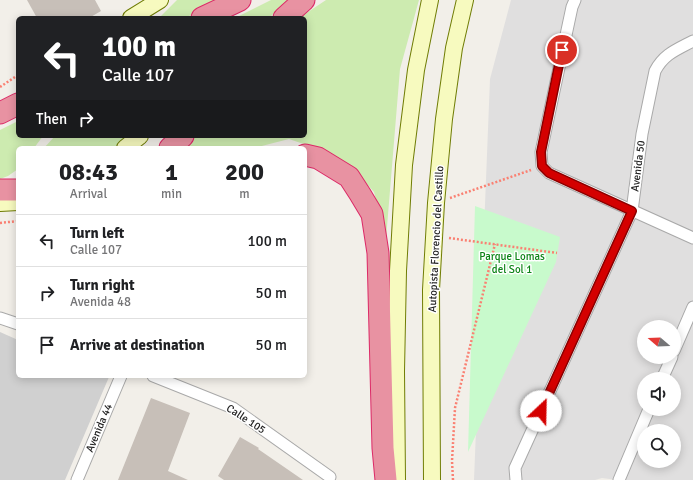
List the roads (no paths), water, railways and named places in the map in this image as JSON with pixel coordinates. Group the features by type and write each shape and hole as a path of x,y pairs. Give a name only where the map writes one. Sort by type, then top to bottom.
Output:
{"highway":[{"path":"206,16 240,0"},
{"path":"286,16 304,0"},
{"path":"0,113 16,105"},
{"path":"172,146 181,138"},
{"path":"307,155 318,158 349,177 372,214 378,253 383,448 386,480"}],"main road":[{"path":"134,16 160,0"},
{"path":"397,480 396,372 398,271 404,165 416,70 430,0"},
{"name":"Autopista Florencio del Castillo","path":"432,480 431,290 436,203 444,119 454,48 465,0"},
{"path":"128,146 138,138"}],"street":[{"path":"575,0 572,7 541,152 546,170 693,238"},
{"name":"Avenida 50","path":"516,480 515,468 632,211 642,134 655,71 660,61 667,54 693,41"},
{"path":"681,335 693,307"},
{"path":"0,318 16,323"},
{"name":"Avenida 44","path":"77,480 120,378"},
{"name":"Calle 105","path":"158,378 233,408 330,477"},
{"path":"619,480 646,416"}],"park label":[{"name":"Parque Lomas del Sol 1","path":"512,262"}]}
